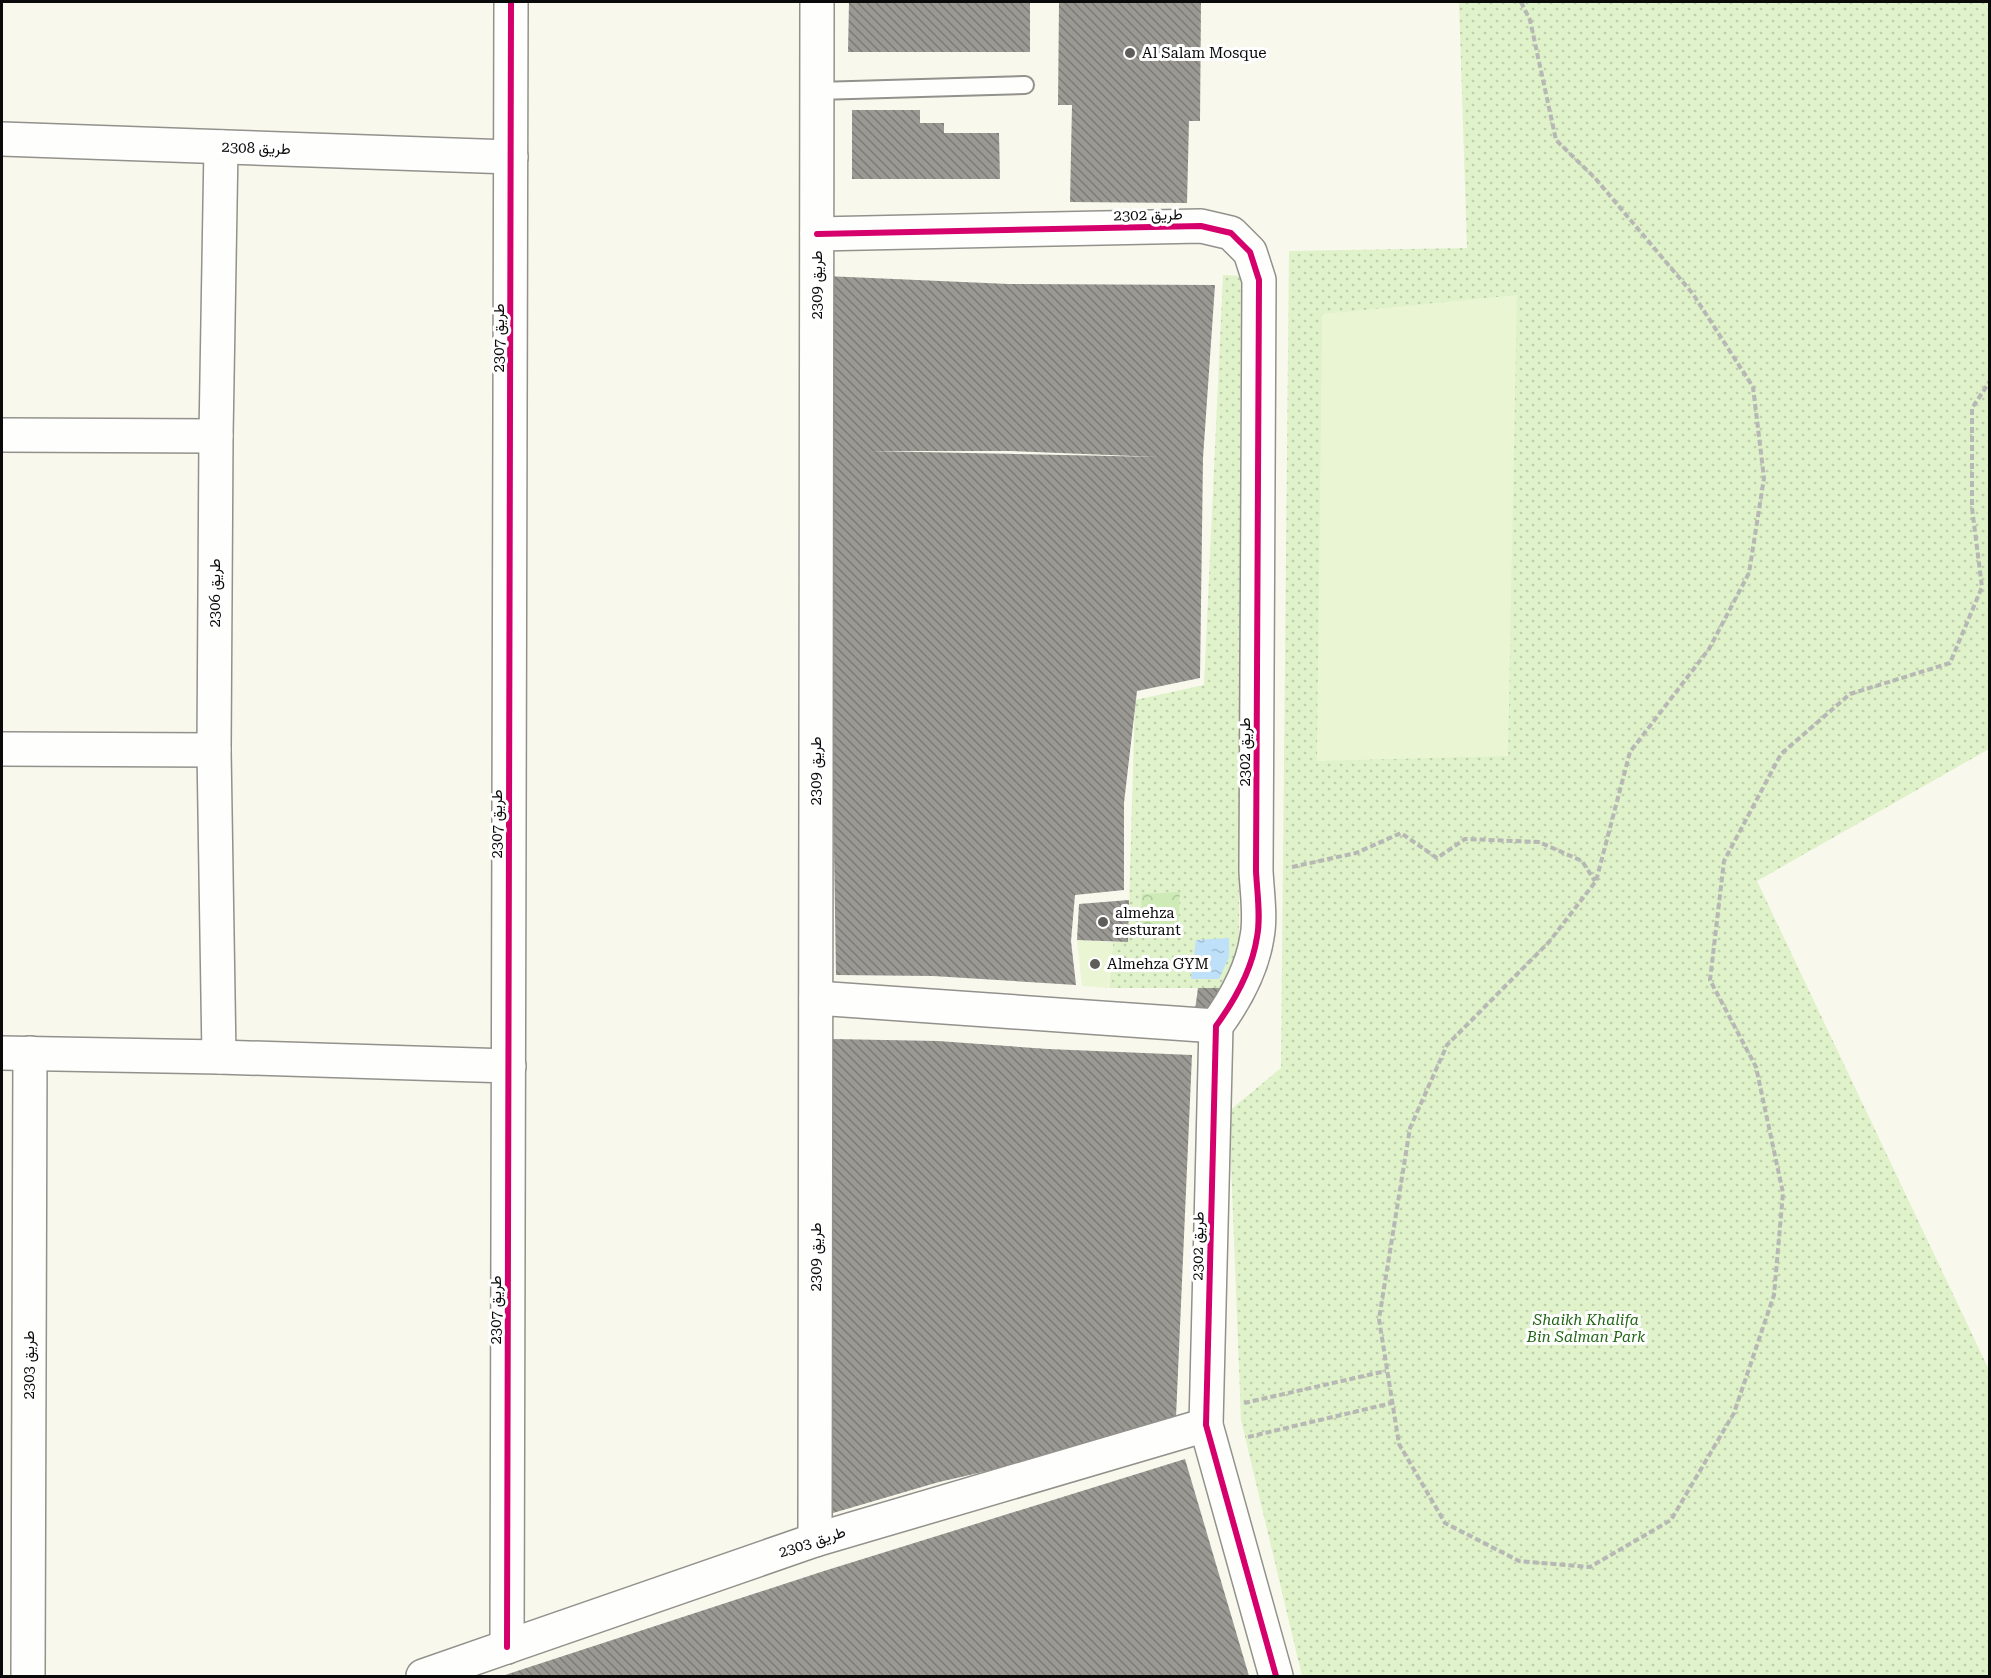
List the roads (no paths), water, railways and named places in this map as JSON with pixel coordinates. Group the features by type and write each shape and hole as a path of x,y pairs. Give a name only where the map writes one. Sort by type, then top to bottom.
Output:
{"street":[{"name":"طريق 2307","path":"507,1647 511,2"},
{"name":"طريق 2309","path":"815,1540 817,2"},
{"name":"طريق 2308","path":"2,139 511,156"},
{"name":"طريق 2306","path":"219,1057 214,750 221,147"},
{"name":"طريق 2302","path":"817,234 1201,226 1231,233 1250,252 1259,280 1256,871 1258,936 1248,971 1233,1004 1216,1026 1208,1427 1276,1677"},
{"path":"2,435 216,436"},
{"path":"2,749 214,750"},
{"path":"816,998 1216,1026"},
{"path":"16,1053 509,1066"},
{"name":"طريق 2303","path":"16,1053 28,1677"},
{"name":"طريق 2303","path":"423,1677 815,1540 1208,1427"}],"lane":[{"path":"817,92 1025,86"}],"water":[{"path":"1229,938 1229,957 1219,979 1191,979 1196,940"}],"place":[{"name":"Al Salam Mosque","path":"1130,53"},
{"name":"almehza resturant","path":"1103,922"},
{"name":"Almehza GYM","path":"1095,964"}],"park label":[{"name":"Shaikh Khalifa Bin Salman Park","path":"1586,1328"}]}
